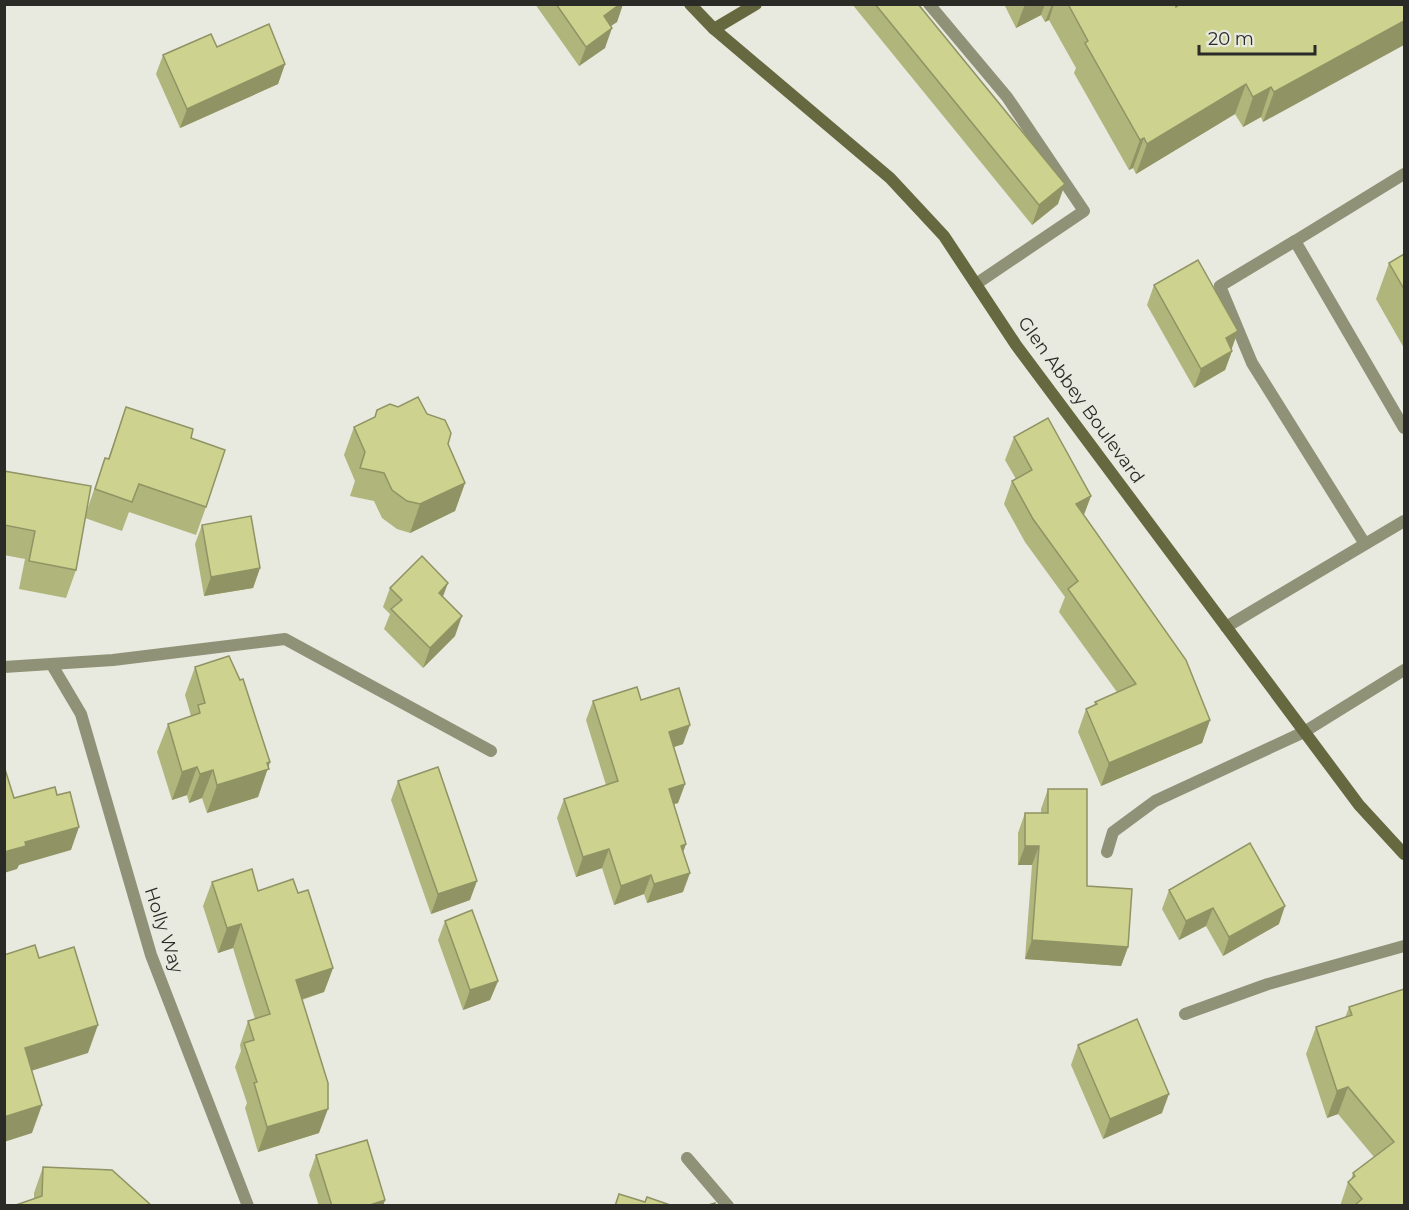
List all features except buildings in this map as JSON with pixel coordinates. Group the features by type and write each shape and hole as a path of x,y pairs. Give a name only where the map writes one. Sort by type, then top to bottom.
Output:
{"street":[{"name":"Glen Abbey Boulevard","path":"690,4 714,29 890,178 944,236 1016,345 1304,732 1359,805 1404,854"},
{"path":"714,29 756,4"},
{"path":"929,4 1006,97 1084,211 976,284"},
{"path":"1365,544 1251,363 1220,286 1404,174"},
{"path":"1295,241 1404,428"},
{"path":"1226,627 1404,521"},
{"path":"4,667 52,665 285,639 491,751"},
{"name":"Holly Way","path":"52,665 81,714 151,955 229,1150 248,1206"},
{"path":"1107,852 1113,832 1155,801 1304,732 1404,670"},
{"path":"1185,1014 1268,984 1404,946"},
{"path":"687,1158 728,1206"}]}
